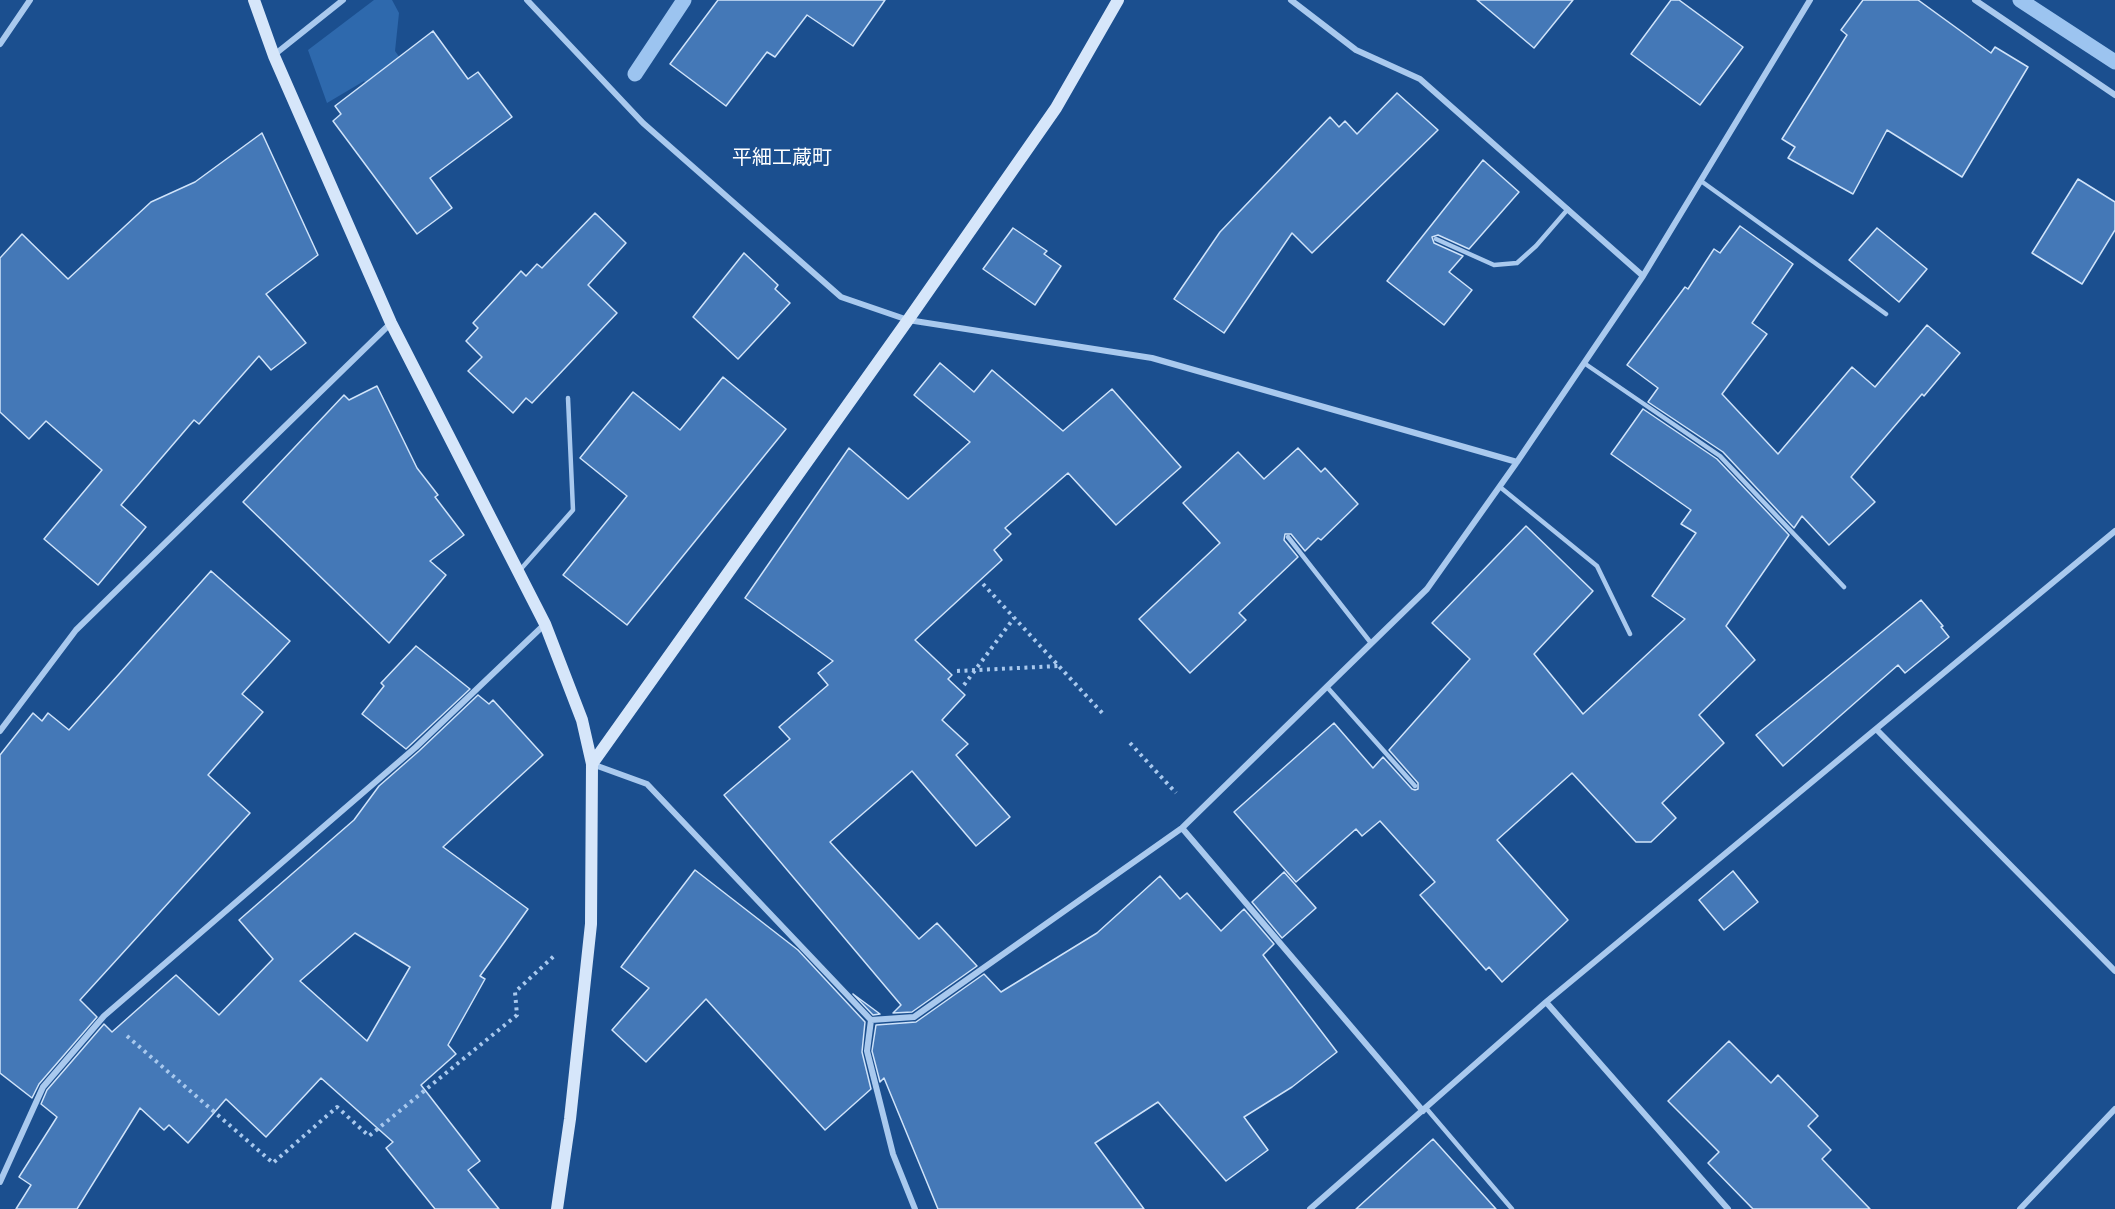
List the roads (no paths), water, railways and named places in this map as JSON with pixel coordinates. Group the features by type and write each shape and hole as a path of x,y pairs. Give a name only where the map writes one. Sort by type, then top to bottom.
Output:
{"street":[{"path":"0,44 30,0"},
{"path":"254,0 274,56 392,323 545,624 582,720 592,764 591,924 570,1119 557,1209"},
{"path":"274,56 343,0"},
{"path":"527,0 643,123 841,297 908,320 1152,358 1517,462"},
{"path":"592,764 1056,108 1118,0"},
{"path":"1291,0 1356,50 1420,79 1643,276"},
{"path":"871,1020 914,1017 1182,828 1427,589 1500,487 1643,276 1810,0"},
{"path":"1975,0 2115,95"},
{"path":"0,731 76,630 392,323"},
{"path":"1310,1209 1546,1002 2115,531"},
{"path":"0,1182 43,1087 104,1016 416,747 545,624"},
{"path":"1876,729 2115,971"},
{"path":"592,764 646,784 871,1020"},
{"path":"1182,828 1424,1109"},
{"path":"1546,1002 1728,1209"},
{"path":"871,1020 867,1051 893,1154 915,1209"},
{"path":"2020,1209 2115,1109"}],"lane":[{"path":"1701,181 1886,314"},
{"path":"1436,238 1494,265 1516,263 1536,246 1568,209"},
{"path":"1584,363 1720,456 1844,587"},
{"path":"518,573 573,510 568,398"},
{"path":"1500,487 1597,566 1630,634"},
{"path":"1288,537 1371,643"},
{"path":"1327,687 1415,786"},
{"path":"1424,1109 1512,1209"}],"waterway":[{"path":"635,74 684,0"},
{"path":"2020,0 2115,62"}],"district":[{"name":"平細工蔵町","path":"782,160"}]}
